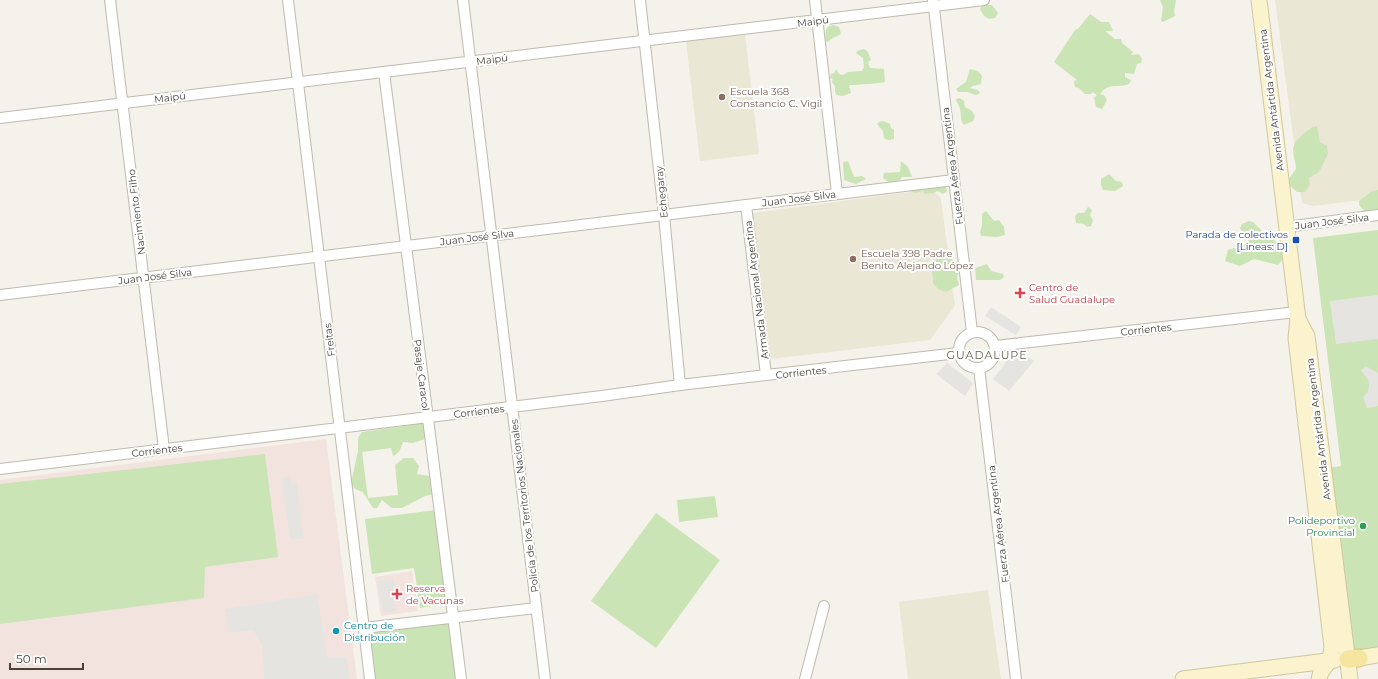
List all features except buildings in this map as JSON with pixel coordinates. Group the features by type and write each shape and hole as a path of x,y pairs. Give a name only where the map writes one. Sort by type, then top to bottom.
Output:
{"main road":[{"name":"Avenida Antártida Argentina","path":"1259,0 1298,316 1296,338 1326,585 1332,647 1330,660"},
{"name":"Avenida Antártida Argentina","path":"1298,316 1307,336 1354,658 1350,679"},
{"path":"1183,679 1378,655"},
{"path":"1319,679 1321,672 1330,660"},
{"path":"1272,668 1280,672 1285,679"}],"street":[{"name":"Nacimiento Filho","path":"110,0 164,449"},
{"name":"Freitas","path":"288,0 370,679"},
{"name":"Policía de los Territorios Nacionales","path":"463,0 545,679"},
{"name":"Echegaray","path":"640,0 664,215 680,385"},
{"path":"814,0 837,193"},
{"name":"Maipú","path":"0,118 123,102 817,20 933,3 984,0"},
{"name":"Fuerza Aérea Argentina","path":"933,3 972,332"},
{"name":"Pasaje Caracol","path":"384,72 460,679"},
{"name":"Juan José Silva","path":"0,295 954,180"},
{"name":"Armada Nacional Argentina","path":"746,205 766,375"},
{"name":"Juan José Silva","path":"1286,227 1378,215"},
{"name":"Corrientes","path":"995,346 1298,316"},
{"path":"972,332 987,334 992,339 995,346 995,354 992,361 986,366 979,368 970,367 962,362 958,354 961,340 966,334 972,332"},
{"name":"Corrientes","path":"0,469 428,418 680,385 958,354"},
{"name":"Fuerza Aérea Argentina","path":"979,368 1016,679"},
{"path":"805,679 824,606"},
{"path":"364,628 536,608"}],"shaded area":[{"path":"1275,0 1378,0 1378,198 1313,206 1302,203"},
{"name":"Escuela 368 Constancio C. Vigil","path":"745,34 759,154 700,161 686,41"},
{"name":"Escuela 398 Padre Benito Alejando López","path":"932,189 941,199 955,306 930,340 771,359 752,213"},
{"path":"1378,295 1378,339 1336,344 1330,301"},
{"path":"991,307 1021,327 1016,335 985,316"},
{"path":"1016,349 1034,361 1009,391 993,379"},
{"path":"947,363 973,383 965,396 936,374"},
{"path":"1366,366 1378,373 1378,406 1367,408 1363,397 1368,392 1369,386 1368,380 1361,370"},
{"path":"326,439 357,679 0,679 0,480"},
{"path":"290,477 292,484 297,483 304,539 290,539 281,478"},
{"name":"Reserva de Vacunas","path":"412,571 418,611 381,616 375,577"},
{"path":"393,579 396,611 383,613 377,581"},
{"path":"988,590 1001,679 908,679 899,602"},
{"path":"317,594 327,657 347,658 350,679 264,679 263,647 253,630 229,633 225,609"}],"green space":[{"path":"1160,0 1176,0 1174,11 1175,16 1163,22 1161,21 1163,7"},
{"path":"983,4 992,5 998,13 995,18 989,19 984,16 980,9"},
{"path":"1090,14 1101,22 1109,22 1113,31 1105,31 1115,39 1121,39 1122,43 1133,52 1131,55 1139,54 1142,59 1141,63 1137,64 1134,74 1125,73 1125,77 1131,80 1129,84 1110,86 1100,94 1104,95 1107,100 1102,109 1096,107 1094,98 1097,95 1092,92 1091,94 1085,94 1079,88 1075,87 1074,81 1077,80 1054,62 1075,30 1078,29"},
{"path":"834,25 839,27 841,34 828,42 825,41 826,29 829,26"},
{"path":"864,49 868,52 871,60 868,62 870,68 884,69 885,82 851,85 849,86 851,93 842,96 837,95 835,92 835,86 832,82 833,79 830,78 831,74 834,73 836,69 839,74 843,75 848,72 862,71 864,67 863,58 856,53 857,51"},
{"path":"970,69 978,71 982,76 981,84 970,88 978,90 980,93 976,95 967,92 958,92 956,89 966,82"},
{"path":"960,98 964,101 965,107 972,111 975,116 973,121 964,125 956,99"},
{"path":"883,121 890,124 891,128 894,130 894,139 888,140 884,138 883,131 877,124"},
{"path":"1317,126 1320,142 1327,146 1328,154 1319,172 1309,178 1310,185 1305,192 1297,192 1288,184 1288,180 1296,169 1293,152 1294,146 1302,135"},
{"path":"848,161 854,177 862,176 866,179 856,184 844,180 843,162"},
{"path":"901,161 908,167 912,177 902,177 898,183 890,183 883,178 884,173 900,172"},
{"path":"1109,174 1116,181 1122,182 1123,186 1115,191 1103,190 1101,179"},
{"path":"945,185 947,191 943,194 938,191 925,194 923,191 915,193 908,190"},
{"path":"1378,190 1378,212 1366,213 1359,205 1359,201 1372,191"},
{"path":"1088,207 1092,210 1090,215 1093,220 1091,226 1087,227 1084,224 1076,223 1075,216 1078,213 1084,213"},
{"path":"986,211 994,221 999,220 1004,227 1005,235 997,237 981,236 982,214"},
{"path":"1249,221 1253,222 1270,239 1278,242 1284,247 1284,258 1278,265 1254,259 1240,266 1225,261 1228,250 1247,244 1249,241 1243,235 1240,228 1242,224"},
{"name":"Polideportivo Provincial","path":"1378,230 1378,649 1353,652 1327,468 1341,466 1313,238"},
{"path":"940,257 948,257 959,263 960,270 957,277 959,285 946,292 938,289 933,283 931,262"},
{"path":"987,264 991,271 1003,274 1004,277 1000,280 976,280 975,268"},
{"path":"423,420 428,438 413,443 403,442 401,449 393,456 391,448 362,452 368,498 398,495 395,465 404,458 413,458 419,466 417,474 442,478 442,492 425,496 402,508 392,508 382,500 377,508 373,508 363,492 355,489 351,483 358,451 358,438 362,432 412,425"},
{"path":"265,454 278,557 205,567 204,598 0,624 0,484"},
{"path":"715,496 718,517 679,522 677,500"},
{"path":"436,510 446,604 420,608 414,568 372,574 365,519"},
{"path":"656,513 720,560 656,648 591,601"},
{"path":"451,621 458,679 373,679 367,631"}],"place":[{"name":"Escuela 368 Constancio C. Vigil","path":"722,97"},
{"name":"Parada de colectivos [Lineas: D]","path":"1296,240"},
{"name":"Escuela 398 Padre Benito Alejando López","path":"853,259"},
{"name":"Centro de Salud Guadalupe","path":"1020,293"},
{"name":"Polideportivo Provincial","path":"1363,526"},
{"name":"Reserva de Vacunas","path":"397,594"},
{"name":"Centro de Distribución","path":"336,631"}],"district":[{"name":"GUADALUPE","path":"987,355"}]}
